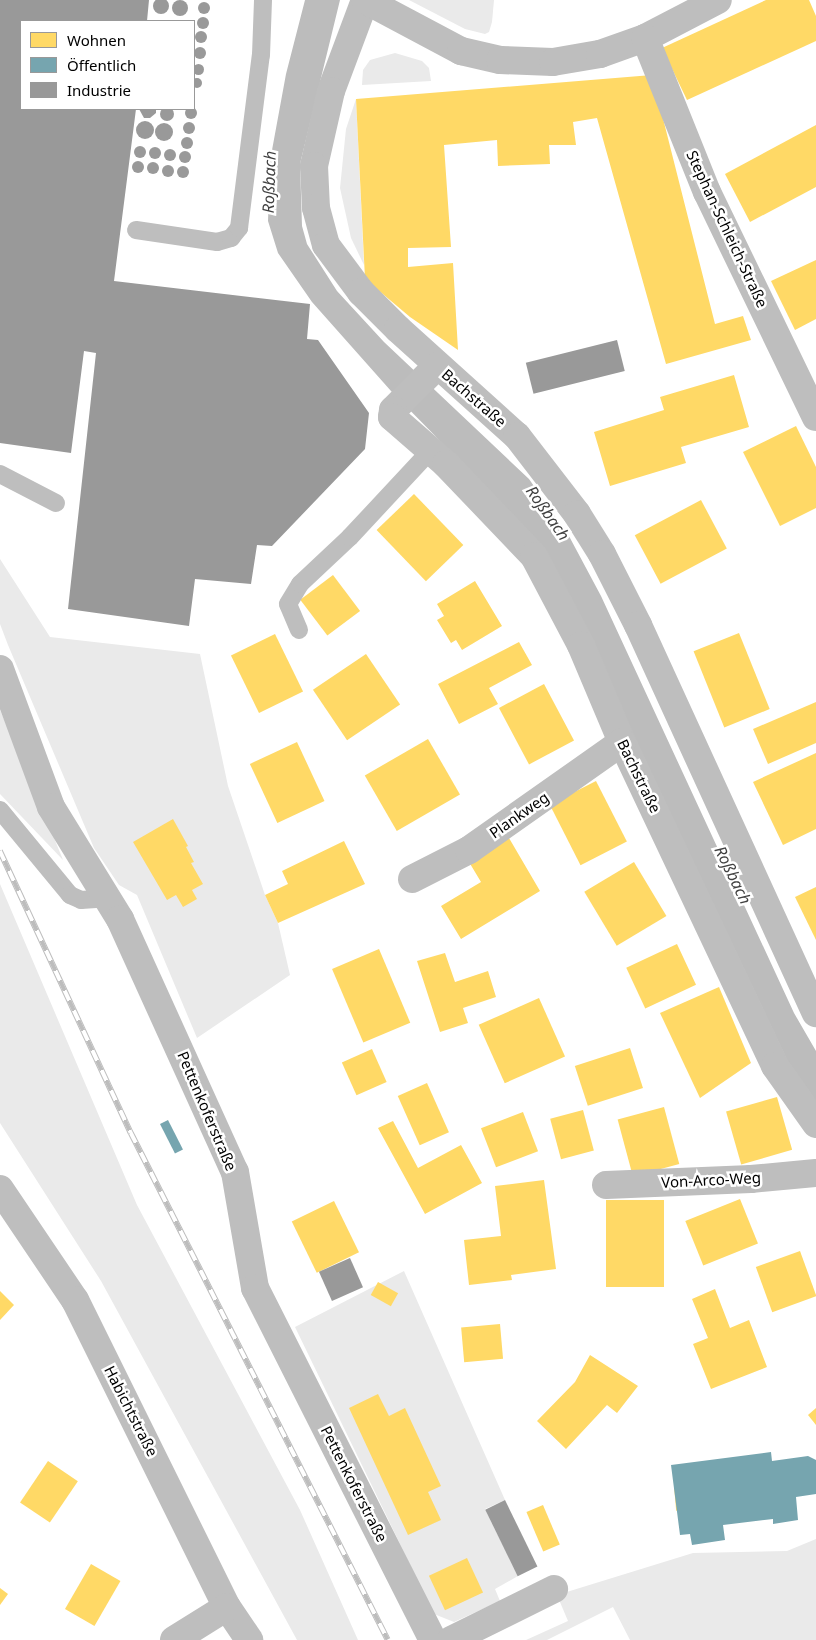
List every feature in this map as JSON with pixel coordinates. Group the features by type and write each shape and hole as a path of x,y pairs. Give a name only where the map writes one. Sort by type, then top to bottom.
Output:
{"street":[{"path":"365,0 461,51 500,60 553,62 600,54 645,38 718,0"},
{"name":"Bachstraße","path":"365,0 331,91 314,166 319,228 326,245 361,292 430,373 517,436 550,475 602,554 692,737 816,1013"},
{"name":"Stephan-Schleich-Straße","path":"645,38 707,192 816,417"},
{"name":"Bachstraße","path":"430,373 393,410 392,417 431,450 504,521 534,556 581,645 622,742 775,1066 816,1124"},
{"name":"Pettenkoferstraße","path":"0,669 51,807 120,919 203,1097 235,1172 255,1288 433,1640"},
{"name":"Plankweg","path":"412,879 469,850 622,742"},
{"name":"Von-Arco-Weg","path":"606,1185 751,1179 816,1173"},
{"name":"Habichtstraße","path":"0,1189 74,1300 226,1606 249,1640"},
{"path":"451,1640 554,1589"},
{"path":"174,1640 226,1606"}],"lane":[{"path":"136,230 217,242 231,238 239,228 261,55 262,0"},
{"path":"299,630 288,604 300,584 350,537 431,450"},
{"path":"0,474 56,503"},
{"path":"0,810 70,895 81,900 107,898"}],"shaded area":[{"path":"409,0 494,0 489,32 485,34 465,29"},
{"path":"395,53 422,61 429,68 431,81 362,85 363,70 370,60"},
{"path":"356,99 364,265 351,238 340,188 346,129"},
{"path":"0,559 50,637 200,654 228,786 265,895 278,923 290,975 197,1038 137,895 119,885 94,848 8,645 0,624"},
{"path":"0,710 46,818 63,860 0,794"},
{"path":"0,884 137,1205 300,1510 358,1640 297,1640 101,1281 0,1123"},
{"path":"404,1271 505,1500 485,1509 518,1576 495,1589 500,1601 454,1622 434,1614 295,1327"},
{"path":"816,1539 816,1640 630,1640 613,1607 547,1640 526,1640 568,1621 557,1595 693,1553 787,1551"}],"water":[{"name":"Roßbach","path":"305,0 340,0 300,164 302,226 307,244 337,291 384,342 529,479 570,538 601,596 794,1013 816,1051 816,1107 798,1083 592,649 451,452 391,391 312,302 278,253 268,221 270,161 286,74"}],"building: Wohnen":[{"path":"766,0 809,0 816,16 816,41 687,100 662,48"},
{"path":"652,75 715,324 743,316 751,340 666,364 597,118 573,122 576,145 549,145 550,164 498,166 497,140 444,145 451,247 408,248 408,267 453,263 458,350 410,317 365,279 356,99"},
{"path":"816,125 816,187 750,222 725,174"},
{"path":"816,260 816,319 795,330 771,281"},
{"path":"734,375 749,427 681,447 686,463 610,486 594,432 664,410 660,397"},
{"path":"796,426 816,467 816,508 780,526 743,452"},
{"path":"414,494 463,545 426,581 377,530"},
{"path":"701,500 727,549 661,584 635,535"},
{"path":"333,575 360,611 327,636 300,600"},
{"path":"475,581 502,626 462,650 456,640 451,643 437,620 444,616 437,604"},
{"path":"739,633 770,709 724,727 694,651"},
{"path":"275,634 303,692 259,713 231,655"},
{"path":"519,642 532,665 489,688 498,704 459,724 438,684"},
{"path":"366,654 400,705 347,740 313,690"},
{"path":"544,684 574,741 529,764 499,708"},
{"path":"816,702 816,743 768,764 753,729"},
{"path":"428,739 460,794 397,831 365,776"},
{"path":"297,742 324,801 277,823 250,764"},
{"path":"816,753 816,829 783,845 753,782"},
{"path":"596,781 627,842 581,865 550,805"},
{"path":"173,819 188,846 186,847 194,862 191,863 203,884 192,890 197,899 183,907 176,895 167,900 133,842"},
{"path":"509,838 540,891 461,939 441,906 481,882 469,862"},
{"path":"344,841 365,884 278,923 265,895 288,884 282,871"},
{"path":"634,862 666,916 617,946 584,892"},
{"path":"816,887 816,940 795,897"},
{"path":"677,944 696,985 645,1008 626,968"},
{"path":"379,949 410,1023 363,1043 332,969"},
{"path":"445,953 455,982 488,971 496,997 463,1008 468,1023 440,1032 417,961"},
{"path":"719,987 751,1063 700,1098 660,1013"},
{"path":"539,998 565,1056 505,1083 479,1025"},
{"path":"630,1048 643,1088 588,1106 575,1066"},
{"path":"372,1049 387,1082 356,1095 342,1062"},
{"path":"427,1083 449,1132 420,1145 398,1096"},
{"path":"777,1097 792,1150 741,1164 726,1112"},
{"path":"664,1107 679,1164 633,1176 618,1119"},
{"path":"583,1110 594,1151 561,1159 550,1119"},
{"path":"523,1112 538,1151 496,1167 481,1128"},
{"path":"393,1121 418,1168 461,1145 482,1183 425,1214 378,1128"},
{"path":"544,1180 556,1269 511,1275 512,1280 469,1285 464,1240 501,1236 495,1186"},
{"path":"740,1199 758,1244 703,1266 685,1221"},
{"path":"606,1200 664,1200 664,1287 606,1287"},
{"path":"334,1201 359,1252 317,1273 292,1222"},
{"path":"800,1251 816,1296 772,1312 756,1267"},
{"path":"378,1282 398,1293 391,1306 371,1295"},
{"path":"715,1289 730,1328 749,1320 767,1367 711,1389 693,1344 708,1338 692,1299"},
{"path":"0,1291 14,1305 0,1320"},
{"path":"500,1324 503,1359 464,1362 461,1327"},
{"path":"590,1355 638,1386 617,1413 607,1405 566,1449 537,1421 575,1382"},
{"path":"378,1394 389,1416 405,1408 441,1486 428,1492 441,1520 408,1535 349,1408"},
{"path":"816,1408 816,1425 808,1415"},
{"path":"48,1461 78,1481 50,1523 20,1502"},
{"path":"696,1485 698,1509 676,1511 674,1487"},
{"path":"543,1505 560,1545 543,1552 526,1512"},
{"path":"467,1558 483,1592 445,1610 429,1576"},
{"path":"91,1564 120,1581 94,1626 65,1609"},
{"path":"0,1588 8,1594 0,1605"}],"building: Öffentlich":[{"path":"168,1120 183,1149 175,1153 160,1124"},
{"path":"771,1452 772,1461 808,1456 816,1460 816,1494 796,1497 798,1520 773,1524 773,1519 723,1525 725,1540 692,1545 690,1534 680,1535 671,1465"}],"building: Industrie":[{"path":"164,-1 168,3 167,12 161,14 155,12 153,6 155,0"},
{"path":"0,0 149,0 147,20 20,20 20,110 136,110 114,281 310,304 307,339 318,340 369,413 365,449 272,546 257,545 251,584 195,579 189,626 68,609 96,353 84,351 71,453 0,443"},
{"path":"177,0 183,0 188,5 186,14 177,16 172,11 172,5"},
{"path":"202,2 206,2 210,8 206,14 202,14 198,10 198,6"},
{"path":"201,17 205,17 209,23 205,29 201,29 197,25 197,21"},
{"path":"199,31 203,31 207,37 203,43 199,43 195,39 195,35"},
{"path":"198,47 202,47 206,51 206,55 202,59 198,59 195,56 195,50"},
{"path":"198,63 203,67 202,73 198,75 195,74 195,64"},
{"path":"197,78 202,83 197,88 195,87 195,79"},
{"path":"195,109 195,117 191,119 185,113 186,110"},
{"path":"140,110 156,110 156,113 150,118 144,118"},
{"path":"161,110 174,111 174,117 170,121 164,121 160,117"},
{"path":"145,121 151,124 154,130 151,136 145,139 139,136 136,130 139,124"},
{"path":"187,122 191,122 195,128 191,134 187,134 183,130 183,126"},
{"path":"164,123 170,126 173,132 170,138 164,141 158,138 155,132 158,126"},
{"path":"185,137 189,137 193,143 189,149 185,149 181,145 181,141"},
{"path":"138,146 142,146 146,152 142,158 138,158 134,154 134,150"},
{"path":"153,147 157,147 161,153 157,159 153,159 149,155 149,151"},
{"path":"168,149 172,149 176,155 172,161 168,161 164,157 164,153"},
{"path":"183,151 187,151 191,157 187,163 183,163 179,159 179,155"},
{"path":"136,161 140,161 144,167 140,173 136,173 132,169 132,165"},
{"path":"151,162 155,162 159,168 155,174 151,174 147,170 147,166"},
{"path":"166,165 170,165 174,171 170,177 166,177 162,173 162,169"},
{"path":"181,166 185,166 189,172 185,178 181,178 177,174 177,170"},
{"path":"617,340 625,371 534,394 526,363"},
{"path":"350,1258 363,1287 332,1301 319,1272"},
{"path":"505,1500 537,1567 518,1576 485,1510"}],"railway":[{"path":"0,851 131,1133 388,1640"}]}
